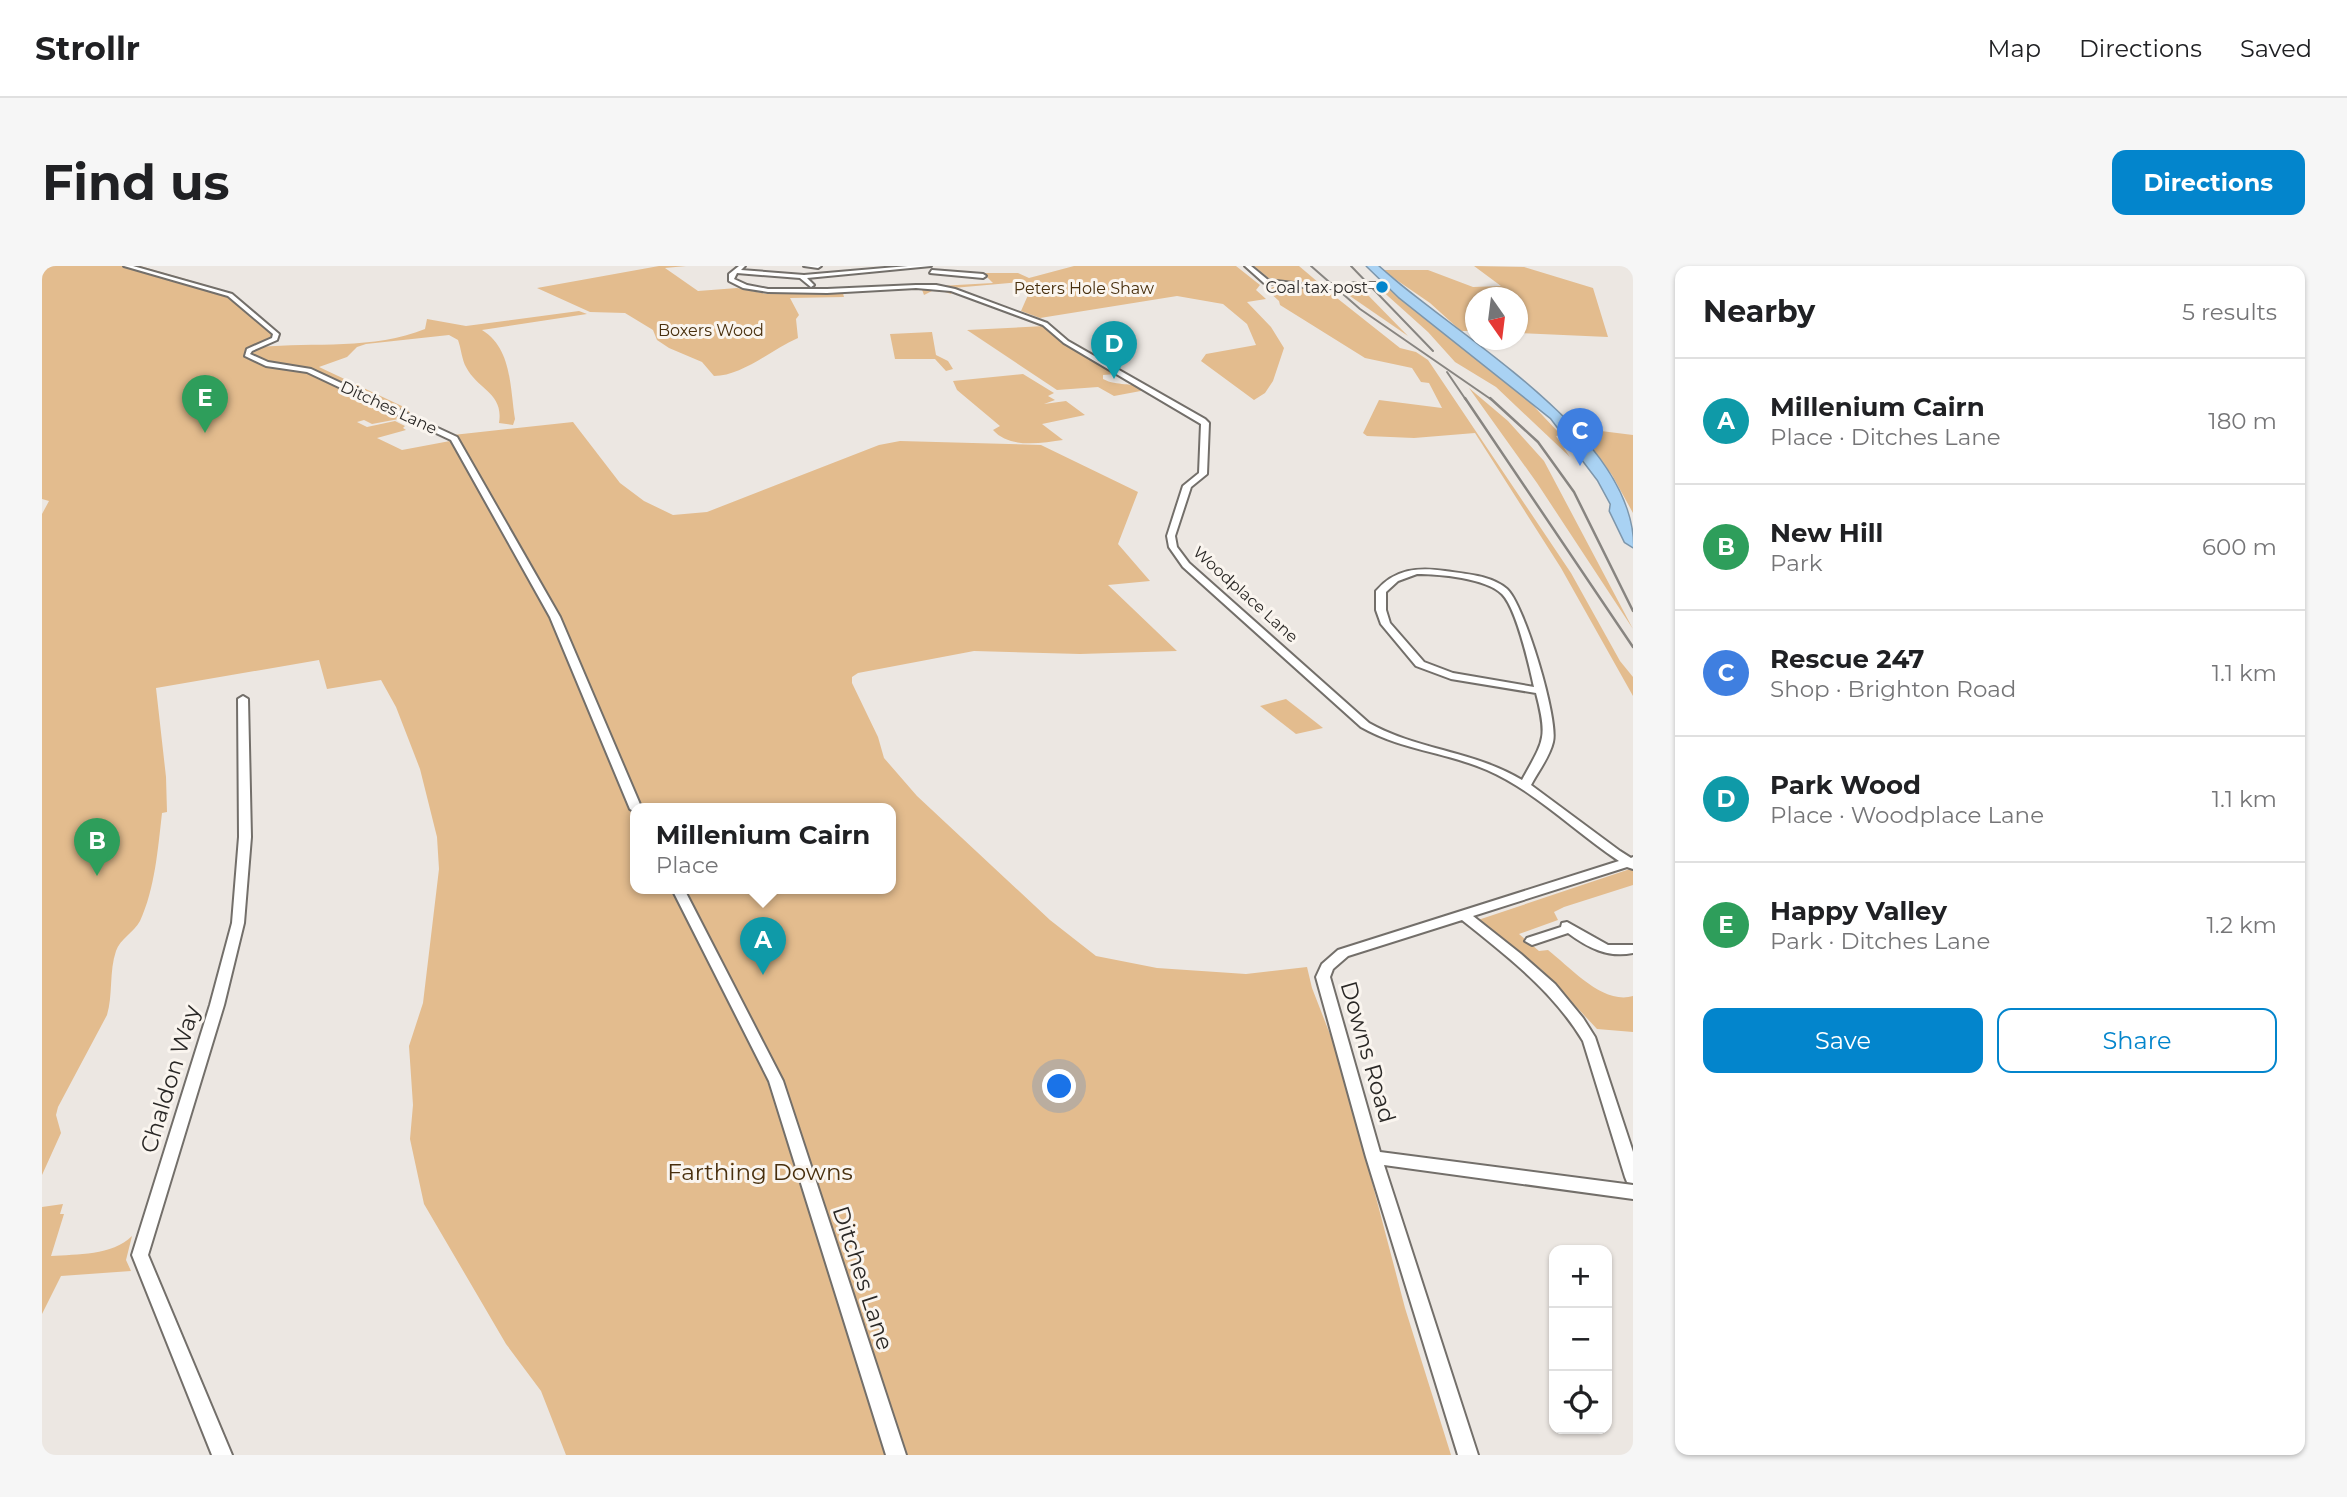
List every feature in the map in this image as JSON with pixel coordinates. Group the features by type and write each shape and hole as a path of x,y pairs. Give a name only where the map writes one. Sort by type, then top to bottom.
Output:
{"highway":[{"path":"1372,266 1556,415 1605,479 1631,534"}],"street":[{"name":"Ditches Lane","path":"127,266 230,295 276,334 275,339 249,350 247,355 266,364 309,370 454,439 555,617 633,803"},
{"path":"742,266 731,280 758,292 937,288 929,268"},
{"path":"807,266 818,266"},
{"path":"1248,266 1266,282 1316,286 1394,285"},
{"path":"806,276 848,277 852,269 929,268 960,270 982,276"},
{"path":"773,275 783,269"},
{"path":"960,270 963,282"},
{"path":"736,271 802,276 816,290"},
{"name":"Woodplace Lane","path":"937,288 1033,317 1058,331 1066,342 1205,423 1203,474 1187,486 1171,536 1173,547 1186,565 1364,725 1395,741 1489,766 1525,786 1631,862"},
{"path":"1525,786 1548,742 1549,723 1540,691 1513,600 1491,584 1440,573 1404,573 1392,579 1381,591 1381,610 1385,624 1411,656 1433,672 1540,691"},
{"name":"Chaldon Way","path":"222,1455 140,1255 217,1005 238,923 245,837 243,699"},
{"name":"Downs Road","path":"1468,1455 1374,1157 1323,977 1327,967 1343,953 1631,862"},
{"name":"Ditches Lane","path":"681,894 776,1081 896,1455"},
{"path":"1464,915 1559,998 1579,1021 1590,1041 1633,1177"},
{"path":"1532,941 1568,927 1591,944 1623,952 1633,949"},
{"path":"1374,1157 1633,1192"}],"green space":[{"name":"Farthing Downs","path":"42,266 140,266 220,289 232,294 272,328 275,339 260,347 385,340 425,329 427,319 466,326 579,311 587,314 482,330 499,347 508,370 515,419 513,425 499,423 498,405 471,375 458,340 449,335 366,344 357,347 347,357 319,367 406,408 411,414 373,400 404,418 372,424 364,420 357,422 367,427 395,421 405,426 403,428 406,430 377,438 402,450 450,441 453,435 573,422 620,483 644,501 673,515 707,512 879,445 900,441 1041,445 1138,492 1118,544 1150,581 1108,585 1177,651 1080,654 974,651 858,673 852,677 852,683 878,737 884,758 917,796 1050,920 1096,956 1157,968 1246,974 1307,967 1312,988 1340,1060 1405,1308 1451,1455 566,1455 541,1391 506,1344 424,1204 410,1139 413,1105 409,1046 423,1003 439,869 437,837 420,769 396,707 381,680 327,689 319,660 156,688 167,812 162,813 152,882 140,921 116,951 107,1015 58,1107 56,1115 61,1133 42,1175 42,514 49,501 42,499"},
{"name":"Boxers Wood","path":"659,266 686,266 665,268 698,291 737,288 767,294 842,290 844,297 790,298 799,315 796,319 798,338 735,372 714,376 702,362 669,348 657,340 653,330 625,313 590,312 537,288"},
{"name":"Peters Hole Shaw","path":"1074,266 1236,266 1260,285 1256,290 1266,299 1247,302 1271,327 1284,348 1273,381 1265,393 1254,400 1201,361 1206,354 1256,345 1247,324 1223,304 1177,296 1040,318 1021,311 1032,286 1022,282 953,288 951,294 936,289 924,295 921,287 993,283 983,273 1018,273 1029,278"},
{"path":"1254,266 1299,266 1319,283 1271,280"},
{"path":"1474,266 1524,267 1593,288 1608,337 1528,333 1528,287 1473,287 1501,286"},
{"path":"1382,270 1428,270 1473,287 1465,287 1465,331 1461,331 1430,303"},
{"path":"1273,287 1323,287 1400,348 1416,352 1428,360 1571,573 1620,661 1633,677 1633,696 1561,568 1475,433 1414,438 1367,436 1363,433 1379,400 1442,408 1429,383 1421,382 1412,368 1365,358 1280,305 1267,290"},
{"path":"1341,288 1361,288 1408,336 1347,294"},
{"path":"1379,288 1389,288 1526,398 1561,435 1556,436 1570,457 1496,387 1455,362 1428,332"},
{"path":"1045,326 1063,342 1116,374 1103,375 1103,379 1146,390 1114,396 1098,387 1057,390 967,330"},
{"path":"932,332 936,355 948,361 953,369 946,371 935,359 895,359 890,334"},
{"path":"1023,374 1054,393 1048,396 1055,400 1044,404 1066,401 1085,415 1042,424 1063,440 1026,443 1000,436 993,430 1000,426 957,390 953,381"},
{"path":"1469,388 1508,421 1544,461 1633,629 1537,483"},
{"path":"1577,428 1633,435 1633,513 1612,475"},
{"path":"1286,699 1323,728 1296,734 1260,706"},
{"path":"1633,868 1633,885 1564,907 1554,912 1558,920 1519,934 1539,951 1548,950 1599,990 1610,995 1633,996 1633,1032 1597,1029 1542,970 1478,920"},
{"path":"63,1204 60,1214 64,1214 51,1256 104,1251 124,1243 132,1236 126,1260 131,1271 61,1276 42,1314 42,1207"}],"railway":[{"path":"1311,266 1360,309 1492,400"},
{"path":"1351,266 1433,351"},
{"path":"1447,372 1466,400"},
{"path":"1465,398 1633,647"},
{"path":"1490,398 1538,442 1574,492 1633,611"}],"place":[{"name":"Coal tax post","path":"1382,287"},
{"name":"Park Wood","path":"1114,379"},
{"name":"Happy Valley","path":"205,433"},
{"name":"Rescue 247","path":"1580,466"},
{"name":"New Hill","path":"97,876"},
{"name":"Millenium Cairn","path":"763,975"}]}
